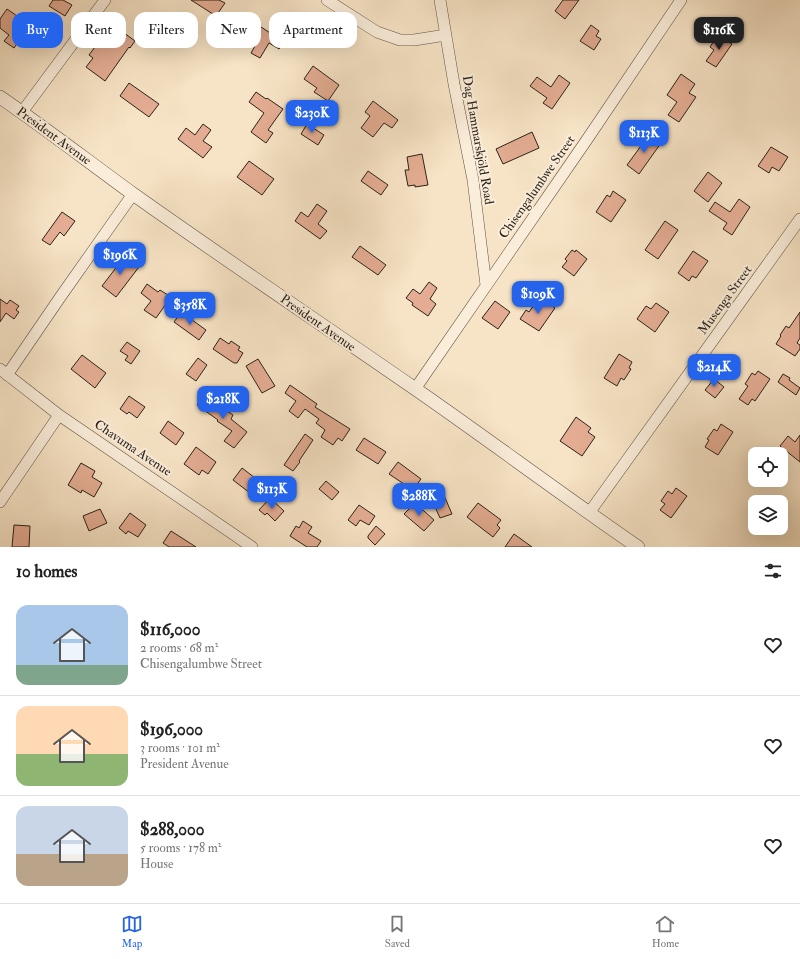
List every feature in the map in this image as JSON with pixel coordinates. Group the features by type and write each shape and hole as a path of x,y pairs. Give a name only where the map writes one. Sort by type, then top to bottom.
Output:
{"street":[{"path":"22,112 105,0"},
{"path":"327,0 377,32 400,40 414,40 446,35"},
{"name":"Dag Hammarskjöld Road","path":"440,0 472,180 486,286"},
{"name":"Chisengalumbwe Street","path":"415,389 681,0"},
{"path":"415,389 665,23"},
{"name":"President Avenue","path":"0,97 133,194 415,389 638,547"},
{"path":"4,372 61,296 133,194"},
{"name":"Musenga Street","path":"589,513 800,219"},
{"name":"Chavuma Avenue","path":"4,372 59,415 252,547"},
{"path":"0,502 59,415"}],"building":[{"path":"53,0 63,0 72,5 65,16 63,15 63,12 59,12 49,6"},
{"path":"191,0 219,0 225,3 219,12 210,12"},
{"path":"563,0 579,0 565,19 555,11"},
{"path":"7,9 12,12 12,47 4,41 9,35 0,28 0,19"},
{"path":"591,25 599,31 596,36 601,39 594,50 580,41"},
{"path":"261,27 269,32 269,43 260,58 251,53 254,48 261,48"},
{"path":"126,34 134,40 134,42 130,48 129,47 105,81 86,67 93,58 89,55 94,48 126,48"},
{"path":"718,35 732,44 716,67 706,61 714,50 710,47"},
{"path":"313,66 339,85 328,101 314,92 317,88 304,79"},
{"path":"681,74 695,84 689,93 696,97 679,122 668,115 677,102 667,95"},
{"path":"559,75 570,83 552,109 543,103 547,98 530,86 537,77 551,87"},
{"path":"129,83 159,104 149,117 120,96"},
{"path":"256,92 283,109 268,130 273,133 266,143 251,132 264,113 249,102"},
{"path":"373,101 398,120 392,128 384,123 373,137 361,128 370,116 365,112"},
{"path":"203,124 211,130 203,141 212,147 203,158 178,139 186,128 195,135"},
{"path":"307,124 324,135 318,145 301,134"},
{"path":"532,132 539,148 503,164 496,149"},
{"path":"649,135 661,143 639,174 627,165"},
{"path":"771,147 788,157 779,171 772,167 769,173 758,166"},
{"path":"422,154 428,185 415,187 415,185 408,186 405,170 409,170 407,157"},
{"path":"249,161 274,179 262,195 237,177"},
{"path":"368,171 388,185 381,195 361,181"},
{"path":"708,172 722,183 708,202 694,191"},
{"path":"613,191 626,200 611,222 596,212 607,195 610,197"},
{"path":"739,199 750,207 732,235 723,229 727,223 709,211 715,202 730,212"},
{"path":"317,204 327,211 318,224 327,231 320,239 295,221 301,212 308,217"},
{"path":"62,212 75,221 64,236 60,232 50,245 42,240"},
{"path":"665,221 678,230 658,259 645,250"},
{"path":"360,246 386,265 378,275 352,257"},
{"path":"572,250 575,252 576,250 587,259 574,276 562,267 567,261 565,259"},
{"path":"693,251 708,261 696,278 692,276 689,281 678,273"},
{"path":"125,256 139,267 116,297 102,286"},
{"path":"429,282 437,288 430,299 436,304 428,316 412,305 413,303 406,298 413,289 420,294"},
{"path":"147,284 158,292 160,290 171,297 156,318 144,310 151,301 141,293"},
{"path":"0,299 7,304 10,300 19,306 16,310 19,312 14,319 6,313 0,322"},
{"path":"542,300 555,308 539,331 520,319 526,310 529,312 536,302 539,305"},
{"path":"495,301 510,312 498,329 482,318"},
{"path":"656,303 669,312 655,332 637,319 646,306 651,309"},
{"path":"181,312 206,330 199,340 174,322"},
{"path":"800,312 800,338 797,343 800,345 800,349 795,356 776,344 786,326 789,328"},
{"path":"220,338 229,344 231,341 240,347 238,350 243,353 237,363 234,363 213,349"},
{"path":"127,342 140,351 131,364 125,360 128,356 120,351"},
{"path":"619,354 632,362 629,368 631,369 624,380 621,378 617,386 604,378"},
{"path":"82,355 106,373 95,388 71,369"},
{"path":"198,358 207,365 196,381 186,374"},
{"path":"258,359 275,386 262,393 246,366"},
{"path":"758,371 770,379 755,401 752,399 748,405 739,399 748,386 745,384 752,373 755,375"},
{"path":"783,374 790,378 789,380 800,388 796,395 778,382"},
{"path":"714,379 724,387 715,398 705,390"},
{"path":"290,385 317,404 315,407 350,429 342,441 338,438 333,445 321,437 325,430 316,423 319,419 305,409 298,418 289,411 296,401 285,393"},
{"path":"206,393 215,400 214,402 233,415 231,419 247,432 234,448 224,441 232,431 197,405"},
{"path":"129,396 145,407 137,418 129,412 127,414 120,409"},
{"path":"576,417 591,428 588,432 595,437 582,456 560,441"},
{"path":"168,421 184,433 176,445 160,433"},
{"path":"721,424 733,432 718,455 705,447 709,440 707,439 714,429 717,431"},
{"path":"305,434 313,440 293,471 284,465"},
{"path":"800,435 800,462 788,452 788,447 780,446 788,436 795,442"},
{"path":"364,438 386,452 378,464 356,450"},
{"path":"196,447 216,462 208,474 202,470 199,475 184,464"},
{"path":"398,462 421,479 413,490 389,474"},
{"path":"81,463 95,471 92,477 102,483 94,497 82,490 81,493 68,485"},
{"path":"242,468 259,481 250,493 233,480"},
{"path":"326,481 339,492 332,500 319,489"},
{"path":"440,486 452,514 440,518 428,491"},
{"path":"676,488 687,496 671,518 660,510 665,504 661,501 668,491 672,494"},
{"path":"270,498 284,511 275,521 267,513 265,515 259,510"},
{"path":"415,503 434,520 424,531 404,514"},
{"path":"478,503 501,520 497,525 500,528 493,537 467,517"},
{"path":"359,505 375,516 369,525 360,520 356,526 348,520"},
{"path":"100,509 107,523 89,531 83,516"},
{"path":"130,513 146,525 138,537 128,531 126,534 119,528"},
{"path":"303,521 312,527 308,533 321,541 317,547 307,547 290,536 296,526 299,528"},
{"path":"14,525 30,526 29,547 12,547"},
{"path":"376,526 385,534 375,545 368,538 368,536"},
{"path":"171,531 196,547 169,547 163,543"},
{"path":"514,534 532,547 505,547"}]}
